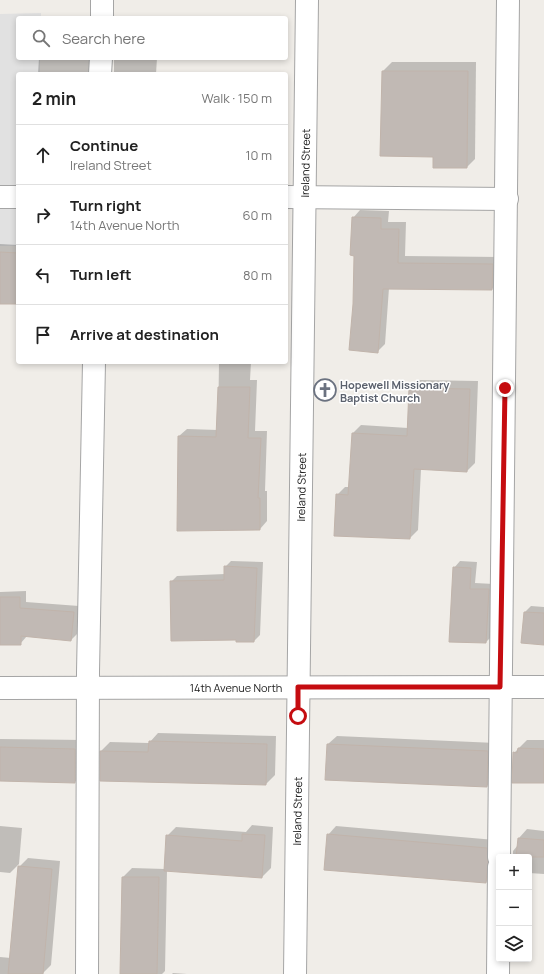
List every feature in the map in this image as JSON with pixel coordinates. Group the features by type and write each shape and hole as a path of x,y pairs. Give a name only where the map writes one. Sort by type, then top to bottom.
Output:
{"street":[{"path":"102,0 102,16"},
{"name":"Ireland Street","path":"295,974 298,687 295,197 307,0"},
{"path":"499,854 508,0"},
{"path":"100,72 101,60"},
{"path":"0,197 16,198"},
{"path":"295,197 507,200"},
{"path":"87,974 88,688 94,364"},
{"name":"14th Avenue North","path":"0,688 544,687"},
{"path":"498,974 499,890"}],"shaded area":[{"path":"41,13 41,16 16,16 16,60 40,60 40,72 16,72 16,246 0,246 0,14"}],"building":[{"path":"382,71 468,71 467,168 433,168 433,157 380,156"},
{"path":"352,217 381,218 381,229 399,229 398,263 493,264 492,290 383,289 378,353 349,350 353,304 354,256 350,255"},
{"path":"0,252 16,253 16,304 0,304"},
{"path":"218,387 250,387 248,438 261,438 258,498 260,498 260,530 177,531 178,436 216,437"},
{"path":"409,388 470,389 467,472 414,469 410,539 334,536 336,494 348,495 352,433 407,436"},
{"path":"224,566 257,568 254,642 236,642 236,640 171,641 170,581 224,580"},
{"path":"453,567 471,568 470,589 489,589 486,643 449,642"},
{"path":"0,597 20,597 20,608 74,612 71,641 21,636 21,645 0,645"},
{"path":"524,612 544,613 544,645 521,643"},
{"path":"149,741 267,744 266,785 100,781 100,751 148,752"},
{"path":"327,744 488,751 487,787 325,780"},
{"path":"0,747 75,749 75,783 0,781"},
{"path":"518,748 544,749 544,783 512,783 513,752 517,753"},
{"path":"242,834 265,835 262,878 164,871 166,835 242,841"},
{"path":"327,834 487,848 488,862 486,883 324,870"},
{"path":"518,838 544,840 544,857 532,857 532,854 516,854"},
{"path":"18,866 52,869 43,974 8,974"},
{"path":"122,877 159,877 157,974 120,974"}],"place":[{"name":"Hopewell Missionary Baptist Church","path":"325,390"}],"route":[{"path":"298,716 298,687 500,687 505,388"}]}
